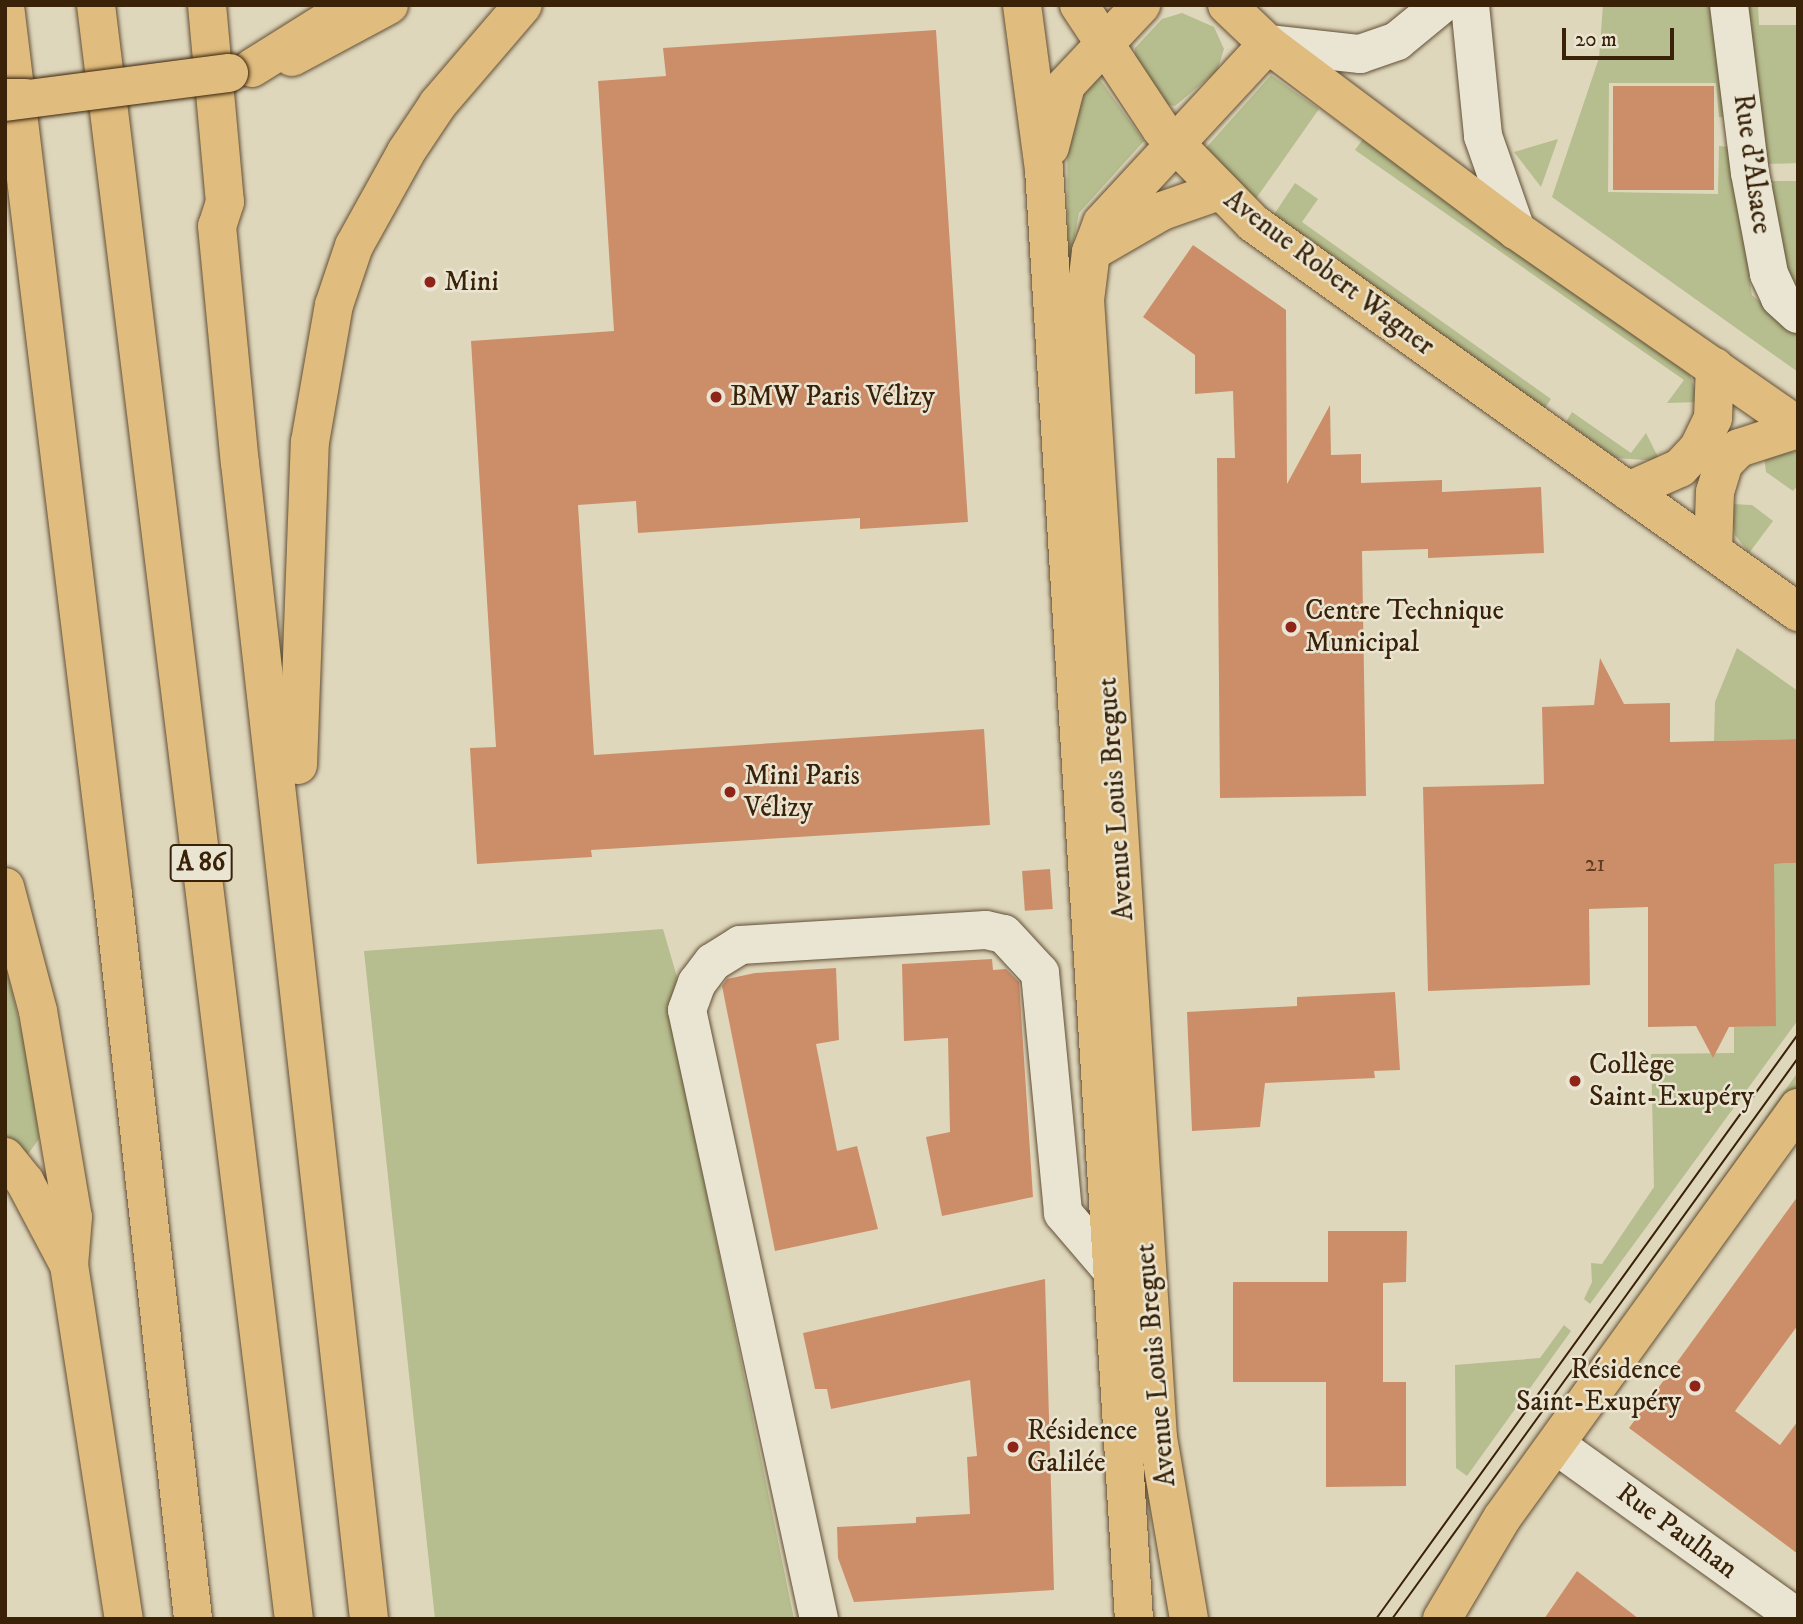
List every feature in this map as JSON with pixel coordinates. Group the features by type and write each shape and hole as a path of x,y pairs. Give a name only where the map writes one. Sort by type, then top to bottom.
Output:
{"main road":[{"name":"A 86","path":"96,5 294,1619"},
{"path":"207,5 225,202 217,226 237,437 288,857 369,1619"},
{"path":"240,71 352,5"},
{"path":"12,99 240,71 329,42 389,5"},
{"path":"288,857 298,804 297,679 310,442 334,305 354,246 406,152 438,104 523,5"},
{"path":"1022,5 1044,169"},
{"name":"Avenue Robert Wagner","path":"1079,5 1102,43 1174,145 1253,223 1798,612"},
{"path":"1044,169 1066,85 1102,43 1141,5"},
{"path":"1227,5 1268,44 1516,230 1798,428"},
{"path":"5,6 113,894 193,1619"},
{"name":"Avenue Louis Breguet","path":"1189,1619 1158,1438 1087,344 1091,252 1102,223 1268,44"},
{"name":"Avenue Louis Breguet","path":"1044,169 1110,1268 1134,1619"},
{"path":"1091,252 1162,211 1219,191"},
{"path":"1628,491 1680,468 1698,449 1713,418 1715,368"},
{"path":"1713,551 1715,492 1724,463 1740,449 1798,428"},
{"path":"5,887 38,1011 73,1217 69,1265 124,1619"},
{"path":"1442,1619 1454,1592 1556,1445 1798,1108"},
{"path":"5,1157 25,1182 69,1265"}],"street":[{"path":"1268,44 1360,54 1397,41 1441,5"},
{"path":"1470,5 1483,136 1516,230"},
{"name":"Rue d'Alsace","path":"1729,5 1750,173 1769,274 1780,298 1798,314"},
{"path":"819,1619 687,1010 697,983 713,962 740,945 986,930 1004,933 1040,973 1063,1213 1110,1268"},
{"name":"Rue Paulhan","path":"1556,1445 1798,1618"}],"green space":[{"path":"1603,5 1714,5 1728,117 1719,117 1716,83 1609,83 1608,192 1718,194 1719,146 1730,147 1752,295 1796,333 1798,372 1552,197 1599,58"},
{"path":"1743,5 1758,5 1759,25 1798,25 1798,163 1767,164"},
{"path":"1182,13 1214,27 1224,49 1217,71 1175,106 1164,104 1135,62 1135,48 1162,19"},
{"path":"1094,71 1144,141 1079,213 1068,271 1067,124"},
{"path":"1271,75 1319,109 1255,200 1205,149"},
{"path":"1363,139 1689,372 1699,402 1667,403 1684,380 1355,150"},
{"path":"1558,139 1541,187 1514,152"},
{"path":"1766,181 1798,181 1798,303 1783,283"},
{"path":"1295,183 1318,199 1302,222 1551,399 1544,409 1273,216"},
{"path":"1572,412 1631,453 1646,433 1660,461 1616,458 1566,422"},
{"path":"1798,451 1798,485 1793,491 1766,472 1764,455"},
{"path":"1730,504 1752,505 1773,521 1749,553 1735,535"},
{"path":"1737,648 1798,691 1798,739 1714,741 1715,702"},
{"path":"1798,863 1798,1020 1590,1304 1584,1299 1592,1282 1591,1263 1602,1264 1654,1187 1651,1054 1734,1053 1734,1027 1776,1025 1732,866"},
{"path":"663,929 677,977 671,1020 794,1619 435,1619 364,951"},
{"path":"5,960 31,1074 39,1139 28,1154 5,1135"},
{"path":"1798,1072 1798,1086 1626,1325 1619,1325"},
{"path":"1564,1325 1571,1331 1467,1476 1456,1468 1455,1365 1540,1358"}],"building":[{"name":"BMW Paris Vélizy","path":"936,30 968,522 860,529 860,518 638,533 636,501 578,505 594,755 984,729 990,825 591,850 592,857 477,864 470,748 496,747 471,341 614,331 598,81 666,76 663,48"},
{"path":"1613,86 1714,86 1714,190 1613,190"},
{"name":"Centre Technique Municipal","path":"1193,245 1286,310 1287,484 1330,405 1331,455 1361,454 1361,483 1442,480 1442,492 1541,487 1544,553 1428,558 1428,549 1362,551 1366,796 1220,798 1217,458 1235,458 1233,391 1195,394 1195,355 1143,317"},
{"name":"Collège Saint-Exupéry","path":"1600,658 1624,704 1670,703 1670,742 1798,739 1798,863 1774,864 1776,1026 1729,1027 1713,1058 1696,1026 1648,1027 1648,907 1589,909 1590,985 1428,991 1423,787 1544,784 1542,707 1594,705"},
{"path":"1050,869 1053,909 1025,911 1022,871"},
{"path":"992,959 993,970 1006,969 1019,982 1033,1197 942,1216 926,1137 950,1132 948,1038 904,1041 902,964"},
{"path":"836,968 839,1040 816,1044 837,1151 857,1146 878,1229 775,1251 722,986 727,979 755,973"},
{"path":"1395,992 1400,1070 1374,1071 1375,1078 1265,1083 1260,1127 1192,1131 1187,1012 1297,1006 1297,997"},
{"name":"Résidence Saint-Exupéry","path":"1798,1196 1798,1325 1735,1411 1780,1445 1798,1421 1798,1554 1629,1428"},
{"path":"1328,1231 1407,1231 1406,1282 1383,1283 1383,1382 1406,1382 1406,1486 1326,1487 1326,1382 1233,1382 1233,1282 1328,1282"},
{"name":"Résidence Galilée","path":"1045,1279 1054,1590 854,1602 838,1558 837,1527 916,1523 916,1517 970,1514 967,1457 977,1456 970,1380 831,1409 827,1389 815,1389 803,1333"},
{"path":"1577,1571 1639,1619 1544,1619"}],"tram line":[{"path":"1376,1619 1798,1034"},
{"path":"1392,1619 1798,1058"}],"place":[{"name":"Mini","path":"430,282"},
{"name":"BMW Paris Vélizy","path":"716,397"},
{"name":"Centre Technique Municipal","path":"1291,627"},
{"name":"Mini Paris Vélizy","path":"730,792"},
{"name":"Collège Saint-Exupéry","path":"1575,1081"},
{"name":"Résidence Saint-Exupéry","path":"1695,1386"},
{"name":"Résidence Galilée","path":"1013,1447"}]}
